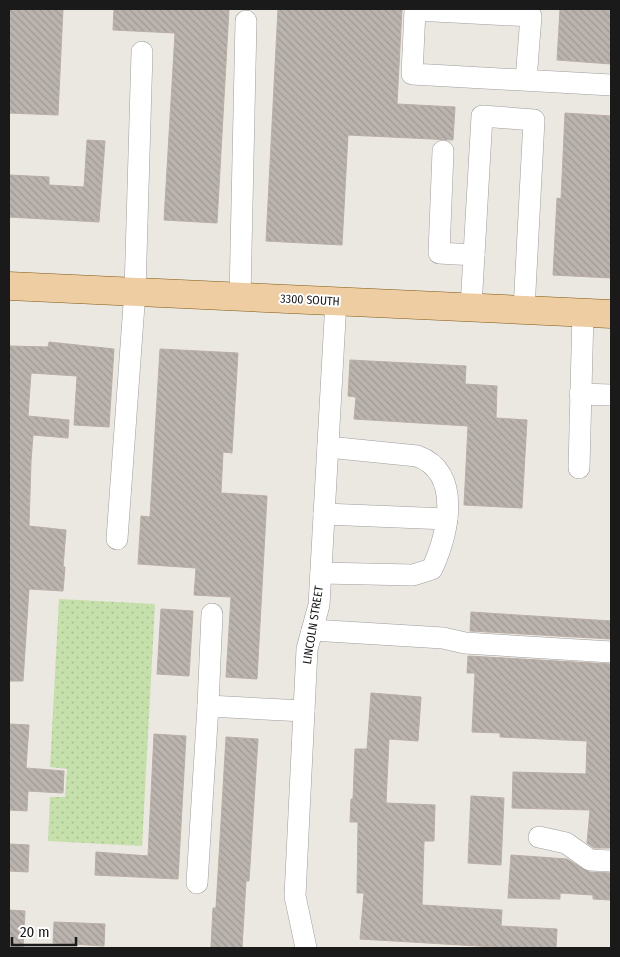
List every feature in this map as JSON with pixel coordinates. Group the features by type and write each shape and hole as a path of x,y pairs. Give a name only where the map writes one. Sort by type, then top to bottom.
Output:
{"main road":[{"name":"3300 SOUTH","path":"9,286 611,314"}],"street":[{"path":"526,80 531,16 415,10 412,74 611,85"},
{"path":"240,296 246,21"},
{"path":"118,539 135,292 142,52"},
{"path":"471,307 482,116 534,120 524,310"},
{"path":"443,151 438,253 474,254"},
{"name":"LINCOLN STREET","path":"306,948 296,896 304,711 307,648 319,605 336,301"},
{"path":"578,468 583,313"},
{"path":"580,394 611,395"},
{"path":"320,573 413,575 432,569 443,546 447,519 445,479 430,460 417,456 328,447"},
{"path":"324,514 447,519"},
{"path":"197,884 212,614"},
{"path":"312,630 443,638 465,643 611,652"},
{"path":"208,706 304,711"},
{"path":"539,837 566,843 590,860 611,861"}],"green space":[{"path":"59,599 155,604 142,846 48,841 50,797 65,797 67,769 50,767"}],"building":[{"path":"9,9 63,9 58,115 9,113"},
{"path":"114,9 229,9 217,223 164,220 175,33 113,30"},
{"path":"278,9 402,9 397,104 455,107 453,140 348,135 342,245 266,241"},
{"path":"560,9 611,9 611,64 557,60"},
{"path":"565,113 611,116 611,278 553,275 557,198 561,199"},
{"path":"87,140 105,141 99,222 9,217 9,175 49,177 49,185 84,187"},
{"path":"49,342 114,349 109,427 74,425 77,376 31,373 28,416 69,420 68,438 33,435 29,526 66,530 63,567 65,567 63,591 29,589 23,681 9,681 9,346 48,347"},
{"path":"160,349 238,353 232,453 223,452 221,493 267,496 257,679 226,677 231,597 194,595 196,568 138,564 141,516 150,517"},
{"path":"350,360 466,366 465,384 497,386 496,418 527,420 522,508 464,505 468,426 354,419 356,397 348,396"},
{"path":"161,609 193,611 189,676 157,674"},
{"path":"471,612 611,621 611,639 470,631"},
{"path":"468,656 611,664 611,848 594,848 587,843 590,810 512,808 513,772 586,774 587,741 500,737 500,733 472,732 475,673 467,673"},
{"path":"371,693 421,697 418,741 389,739 386,803 435,805 434,841 424,841 422,905 502,910 501,926 557,929 556,948 511,948 360,939 364,893 357,893 358,822 350,822 351,799 353,799 355,749 367,749"},
{"path":"9,724 29,725 26,768 64,771 63,793 28,791 27,811 9,810"},
{"path":"154,734 186,736 178,879 95,875 96,852 148,856"},
{"path":"226,737 258,739 249,881 246,881 242,948 211,947 213,908 216,908"},
{"path":"471,796 504,798 501,865 468,863"},
{"path":"9,844 29,845 28,872 9,871"},
{"path":"511,855 567,859 589,872 611,873 611,900 593,899 593,895 560,893 560,899 508,898"},
{"path":"9,910 25,911 23,948 9,948"},
{"path":"54,922 105,924 104,946 53,943"}]}
